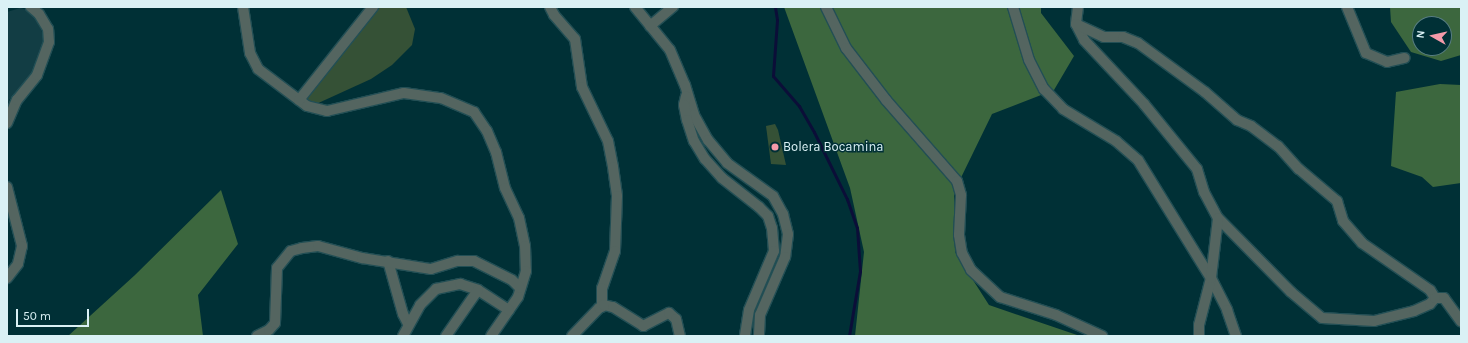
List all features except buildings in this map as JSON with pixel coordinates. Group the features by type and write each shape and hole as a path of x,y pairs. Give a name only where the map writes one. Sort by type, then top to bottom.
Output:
{"street":[{"path":"7,123 17,100 37,75 49,42 48,29 39,14 31,7"},
{"path":"243,7 250,53 258,69 307,106 327,111 411,93 441,98 474,112 487,131 505,188 519,218 526,246 526,271 520,288 509,310 491,336"},
{"path":"299,100 373,7"},
{"path":"550,7 554,15 575,39 582,87 608,141 613,167 617,196 615,251 602,288 602,307"},
{"path":"635,7 670,50 694,114 708,140 727,163 773,196 783,214 788,234 785,257 760,315 758,336"},
{"path":"650,26 673,7"},
{"path":"826,7 846,48 886,100 957,181 961,195 959,235 962,253 972,270 1000,297 1056,315 1102,336"},
{"path":"1014,7 1029,60 1044,89 1064,109 1116,141 1138,160 1211,278 1227,310 1236,336"},
{"path":"1078,7 1076,24 1084,40 1144,104 1197,169 1204,192 1218,218 1291,292 1322,318 1374,321 1414,312 1430,304 1435,298"},
{"path":"1347,7 1366,53 1387,62 1405,58"},
{"path":"1076,24 1104,38 1123,37 1138,44 1205,92 1237,120 1251,126 1273,142 1299,169 1337,201 1343,221 1362,243 1430,290 1435,298"},
{"path":"687,92 684,105 687,120 694,141 705,159 722,178 759,207 768,216 772,228 774,251 749,310 745,336"},
{"path":"7,187 22,246 18,264 7,278"},
{"path":"1199,336 1199,325 1211,278 1218,218"},
{"path":"257,336 269,330 275,323 277,268 291,251 302,248 318,246 362,258 431,269 458,261 474,261 512,280 520,288"},
{"path":"388,261 403,314 408,324"},
{"path":"403,336 408,324 420,305 436,289 460,284 478,290 509,310"},
{"path":"446,336 478,290"},
{"path":"1435,298 1444,298 1461,321"},
{"path":"572,336 602,307 613,307 643,326 669,314 676,319 680,336"}],"shaded area":[{"path":"20,8 32,11 45,38 34,72 9,100 7,107 7,12"}],"green space":[{"path":"380,7 406,7 415,29 412,45 392,65 371,79 314,105 305,98"},
{"path":"784,7 1041,7 1041,13 1074,56 1054,90 992,114 954,192 955,252 989,305 1080,336 855,336 864,252 850,188"},
{"path":"1390,7 1461,7 1461,55 1441,61 1424,56 1452,56 1452,16 1412,16 1411,52 1391,22"},
{"path":"1440,84 1461,85 1461,183 1433,187 1422,177 1391,166 1396,92"},
{"name":"Bolera Bocamina","path":"775,124 778,130 786,165 771,164 766,126"},
{"path":"221,190 238,244 198,295 203,336 68,336 135,275"}],"waterway":[{"path":"775,7 777,20 773,76 799,106 814,132 847,199 857,228 860,271 849,336"}],"place":[{"name":"Bolera Bocamina","path":"775,147"}]}
